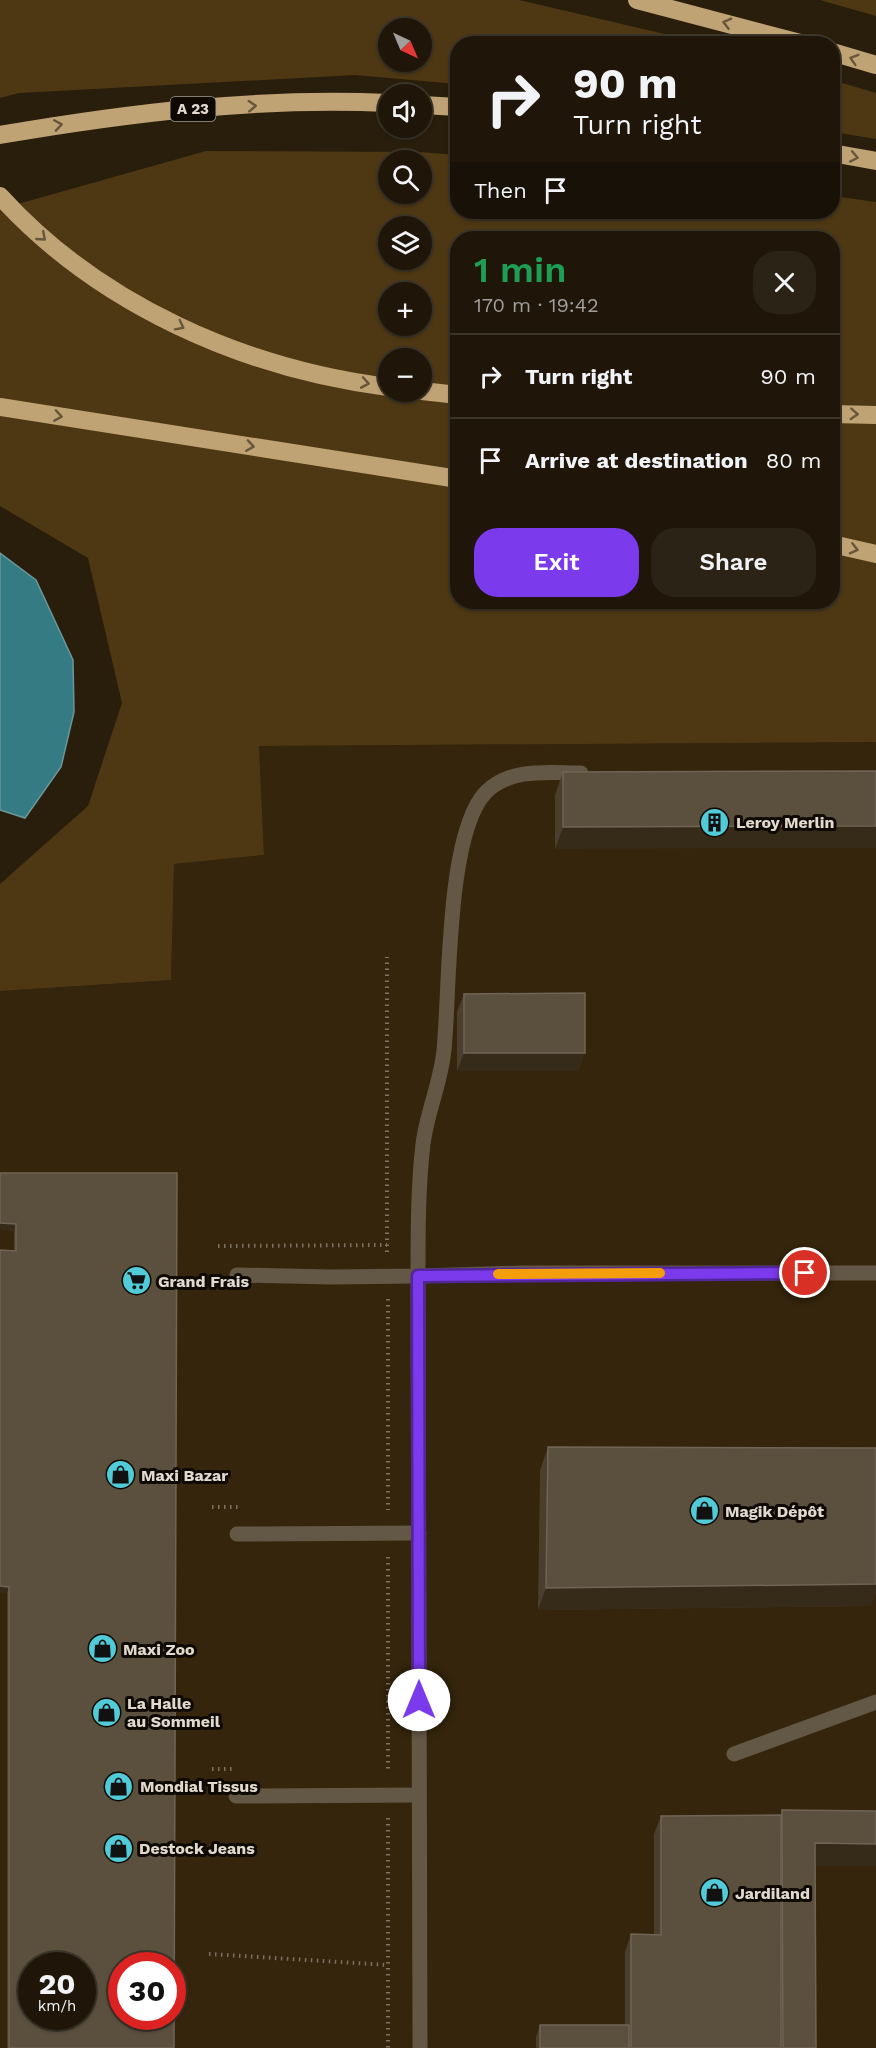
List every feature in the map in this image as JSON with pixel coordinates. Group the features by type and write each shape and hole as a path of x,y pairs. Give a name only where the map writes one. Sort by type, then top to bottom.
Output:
{"highway":[{"path":"637,0 774,36"},
{"path":"840,54 876,65"},
{"name":"A 23","path":"0,135 124,116 186,110 302,104 378,104"},
{"path":"432,106 450,107"},
{"path":"840,154 876,161"},
{"path":"0,196 49,243 72,261 128,299 185,330 246,354 310,372 378,385"},
{"path":"432,392 450,394"},
{"path":"0,407 450,478"},
{"path":"840,414 876,416"},
{"path":"840,546 876,554"}],"street":[{"path":"420,2048 419,1192 423,1142 444,1050 458,865 476,806 485,792 498,782 530,773 602,773"},
{"path":"237,1275 388,1277 533,1273 876,1273"},
{"path":"237,1534 419,1533"},
{"path":"734,1754 876,1702"},
{"path":"236,1796 419,1796"}],"path":[{"path":"387,957 388,2048"},
{"path":"218,1246 387,1245"},
{"path":"209,1953 388,1965"}],"shaded area":[{"path":"0,0 519,0 673,36 450,36 450,83 355,75 19,93 0,98"},
{"path":"820,0 876,0 876,16"},
{"path":"840,82 876,93 876,139 840,133"},
{"path":"206,151 378,152 378,204 432,204 432,153 450,154 450,219 840,219 840,197 876,202 876,742 259,746 264,855 174,864 171,980 0,991 0,884 88,806 122,703 88,558 0,506 0,209"},
{"path":"876,742 876,2048 0,2048 0,991 171,980 174,864 264,855 259,746"}],"water":[{"path":"0,553 36,580 73,660 74,712 61,767 25,818 0,810"}],"building":[{"path":"876,771 876,826 563,827 563,772"},
{"path":"585,993 585,1053 464,1053 464,994"},
{"path":"0,1173 177,1173 174,1952 108,1952 108,2030 174,2030 174,2048 9,2048 9,1587 0,1586 0,1250 16,1251 16,1224 0,1223"},
{"name":"Magik Dépôt","path":"548,1447 876,1448 876,1584 546,1588"},
{"path":"782,1810 876,1811 876,1844 815,1843 816,2048 783,2048"},
{"name":"Jardiland","path":"781,1815 781,2048 631,2048 631,1934 661,1935 661,1816"},
{"path":"540,2025 629,2025 629,2048 540,2048"}],"slow traffic":[{"path":"498,1274 660,1273"}],"place":[{"name":"Leroy Merlin","path":"715,822"},
{"name":"Grand Frais","path":"137,1281"},
{"name":"Maxi Bazar","path":"120,1475"},
{"name":"Magik Dépôt","path":"704,1511"},
{"name":"Maxi Zoo","path":"102,1649"},
{"name":"La Halle au Sommeil","path":"106,1712"},
{"name":"Mondial Tissus","path":"119,1786"},
{"name":"Destock Jeans","path":"118,1848"},
{"name":"Jardiland","path":"714,1893"}],"route":[{"path":"419,1700 418,1276 805,1273"}]}
